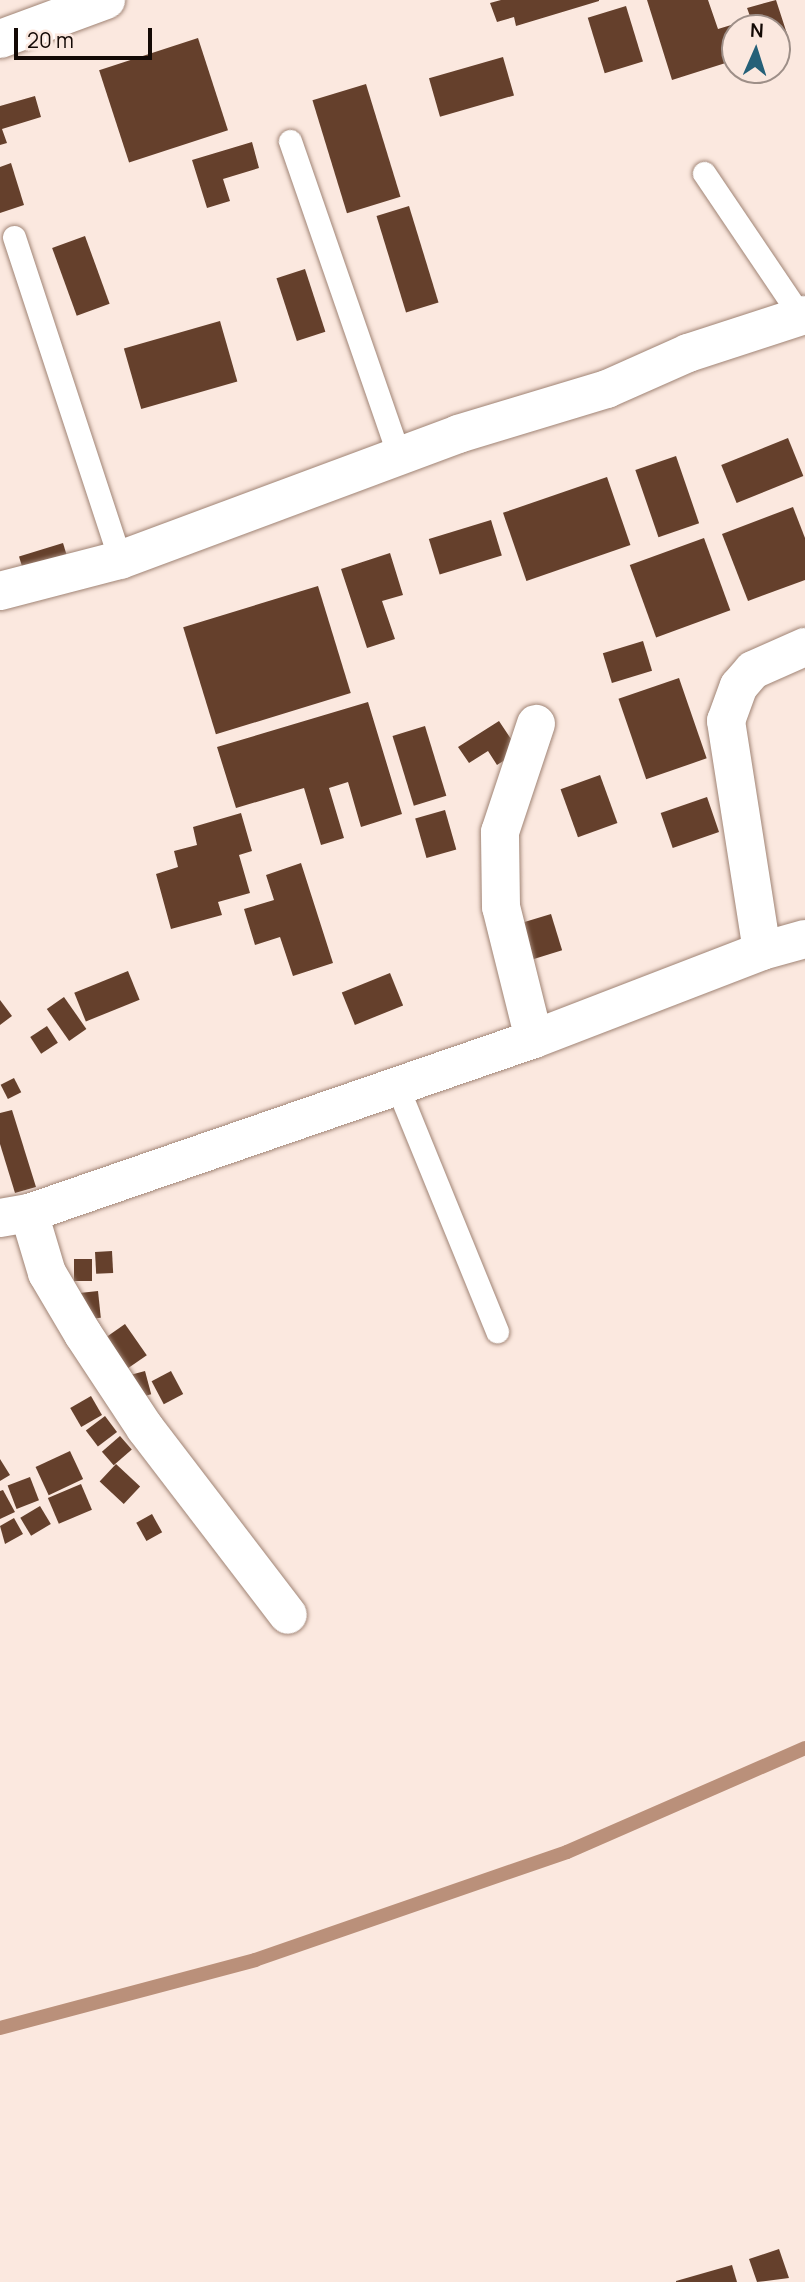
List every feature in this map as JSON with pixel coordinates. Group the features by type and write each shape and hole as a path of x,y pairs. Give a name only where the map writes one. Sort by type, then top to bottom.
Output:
{"street":[{"path":"0,38 106,0"},
{"path":"0,591 120,560 400,458 458,434 607,389 688,354 803,316"},
{"path":"762,951 726,721 739,686 753,670 805,647"},
{"path":"534,1039 501,907 500,832 536,724"},
{"path":"288,1615 145,1429 83,1334 14,1215 534,1039 762,951 805,939"}],"lane":[{"path":"290,141 400,458"},
{"path":"704,173 803,316"},
{"path":"14,237 120,560"},
{"path":"397,1086 497,1331"}],"building":[{"path":"501,0 599,1 516,26 514,17 497,22 490,3"},
{"path":"647,0 708,0 718,29 721,28 721,64 672,80"},
{"path":"776,0 781,14 749,14 747,8"},
{"path":"626,6 643,61 605,73 588,18"},
{"path":"198,38 228,130 129,162 99,70"},
{"path":"503,57 514,95 440,117 429,78"},
{"path":"366,84 400,197 347,213 312,100"},
{"path":"35,96 41,117 2,129 7,143 0,145 0,106"},
{"path":"252,142 259,168 223,179 230,201 207,208 192,160"},
{"path":"11,163 24,205 0,213 0,167"},
{"path":"409,206 439,303 406,313 376,216"},
{"path":"85,236 110,304 77,316 52,248"},
{"path":"305,269 325,332 297,341 276,278"},
{"path":"220,321 237,382 141,409 124,349"},
{"path":"788,438 803,476 737,503 721,465"},
{"path":"676,456 699,523 658,537 635,470"},
{"path":"607,477 630,545 526,581 503,513"},
{"path":"793,507 805,538 805,580 748,601 722,534"},
{"path":"491,520 502,555 440,574 429,539"},
{"path":"704,538 730,610 656,637 630,565"},
{"path":"63,543 71,570 27,583 19,556"},
{"path":"390,553 403,595 382,601 395,639 367,648 341,569"},
{"path":"318,586 351,693 216,734 183,627"},
{"path":"643,641 652,671 612,683 603,653"},
{"path":"679,678 707,758 646,779 618,699"},
{"path":"368,702 402,814 361,827 348,782 329,788 344,838 321,845 304,788 236,808 217,747"},
{"path":"499,721 519,751 497,765 488,751 469,763 458,747"},
{"path":"425,726 446,796 414,806 392,736"},
{"path":"600,775 617,823 578,837 561,789"},
{"path":"707,797 719,832 673,848 661,813"},
{"path":"445,810 456,849 427,858 415,819"},
{"path":"241,813 252,851 239,855 250,893 218,902 222,915 171,929 156,874 178,867 174,851 197,845 193,827"},
{"path":"301,863 333,963 293,976 280,937 255,945 244,909 274,900 266,875"},
{"path":"551,914 562,950 532,960 520,923"},
{"path":"128,971 140,1000 86,1021 74,993"},
{"path":"390,973 403,1005 355,1025 342,992"},
{"path":"64,997 86,1029 69,1041 47,1009"},
{"path":"0,1000 12,1016 0,1025"},
{"path":"47,1026 58,1043 41,1054 30,1037"},
{"path":"14,1078 21,1092 8,1099 1,1085"},
{"path":"12,1110 36,1187 15,1193 0,1144 0,1113"},
{"path":"112,1251 113,1273 96,1274 95,1252"},
{"path":"74,1259 92,1259 92,1281 74,1281"},
{"path":"98,1291 101,1318 78,1320 75,1293"},
{"path":"125,1324 147,1355 125,1371 103,1339"},
{"path":"145,1371 151,1394 130,1400 124,1377"},
{"path":"171,1371 183,1394 164,1404 152,1381"},
{"path":"91,1396 102,1415 81,1427 70,1408"},
{"path":"105,1416 117,1432 98,1446 86,1430"},
{"path":"120,1436 132,1450 114,1465 102,1452"},
{"path":"70,1451 83,1479 49,1495 36,1467"},
{"path":"0,1459 10,1475 0,1481"},
{"path":"116,1464 140,1487 124,1504 100,1482"},
{"path":"30,1477 39,1500 17,1509 8,1486"},
{"path":"81,1484 92,1510 59,1524 48,1498"},
{"path":"3,1490 15,1512 0,1519 0,1491"},
{"path":"40,1506 51,1524 31,1536 20,1518"},
{"path":"152,1514 162,1532 146,1541 136,1523"},
{"path":"14,1518 23,1534 5,1544 0,1526"},
{"path":"779,2249 789,2278 757,2282 749,2259"},
{"path":"732,2265 737,2282 676,2282 676,2281"}],"waterway":[{"path":"0,2028 255,1960 567,1852 805,1748"}]}
